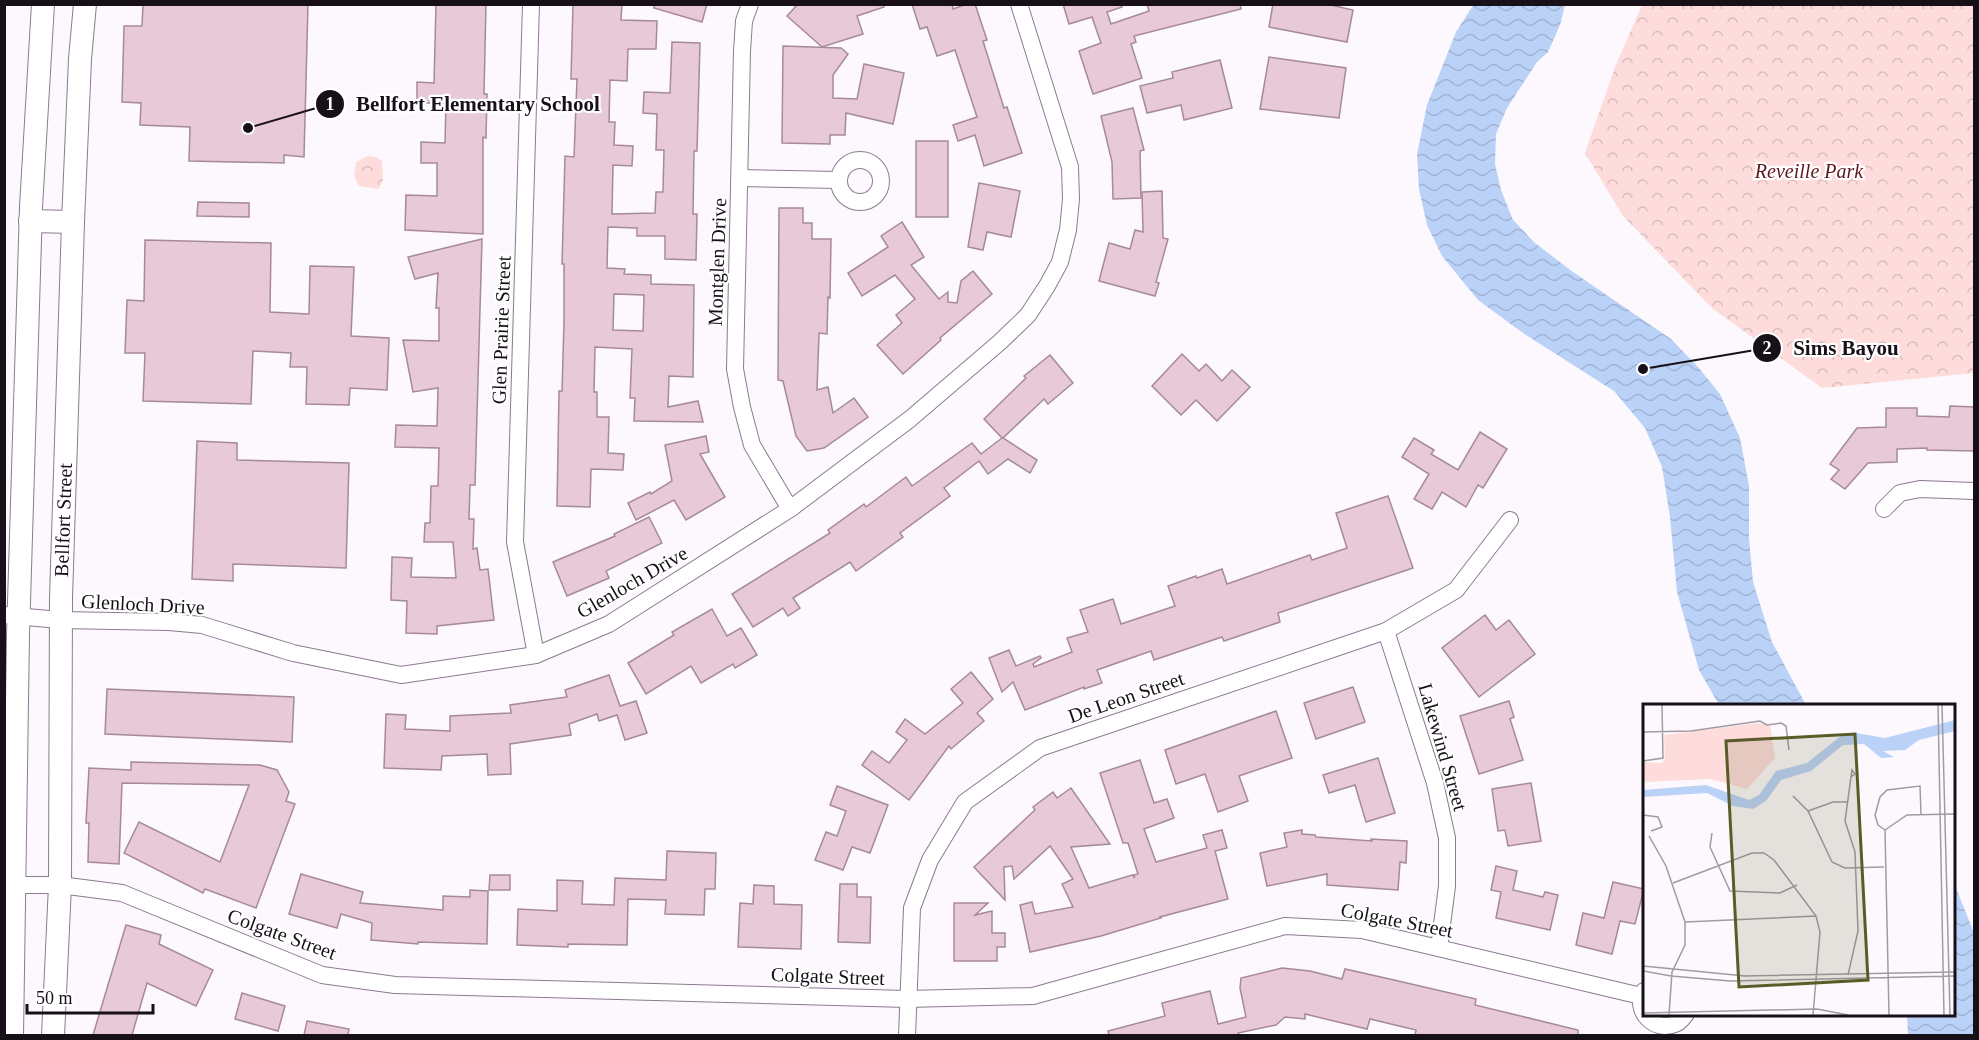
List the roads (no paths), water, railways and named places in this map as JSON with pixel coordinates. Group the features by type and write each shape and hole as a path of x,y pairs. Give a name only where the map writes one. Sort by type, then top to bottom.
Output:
{"main road":[{"name":"Bellfort Street","path":"12,1035 14,885 12,616 30,221 43,4"},
{"name":"Bellfort Street","path":"53,1035 60,885 60,620 73,222 80,59 85,4"},
{"path":"30,221 73,222"}],"street":[{"name":"Glen Prairie Street","path":"531,4 515,542 536,655"},
{"name":"Montglen Drive","path":"750,4 744,21 742,51 735,369 752,445 790,509"},
{"name":"Glenloch Drive","path":"12,616 202,625 293,653 401,675 536,655 609,624 790,509 910,419 1028,315 1060,262 1068,230 1071,188 1070,167 1065,147 1019,4"},
{"path":"740,178 839,180"},
{"path":"1884,509 1900,493 1920,489 1974,491"},
{"name":"De Leon Street","path":"907,1035 912,908 930,860 965,802 1040,748 1386,631 1456,590 1510,520"},
{"name":"Lakewind Street","path":"1386,631 1435,783 1447,838 1447,886 1439,948"},
{"name":"Colgate Street","path":"14,885 60,885 122,894 322,975 384,984 907,999 1033,996 1285,926 1362,930 1643,993 1643,1012"},
{"name":"Colgate Street","path":"1645,1016 1662,1027 1676,1024 1684,1016"}],"water":[{"path":"1474,4 1565,5 1560,25 1548,52 1537,62 1507,108 1496,134 1495,164 1501,190 1513,220 1535,243 1671,339 1720,394 1740,438 1749,486 1749,538 1753,582 1772,642 1805,704 1718,704 1699,670 1677,592 1670,517 1662,467 1645,428 1614,391 1523,333 1478,300 1442,256 1427,225 1419,189 1417,154 1427,105 1456,32"},
{"path":"1955,886 1974,933 1974,1035 1908,1035 1907,1016 1955,1016"}],"place":[{"name":"Bellfort Elementary School","path":"248,128"},
{"name":"Sims Bayou","path":"1643,369"}],"park label":[{"name":"Reveille Park","path":"1809,171"}]}
